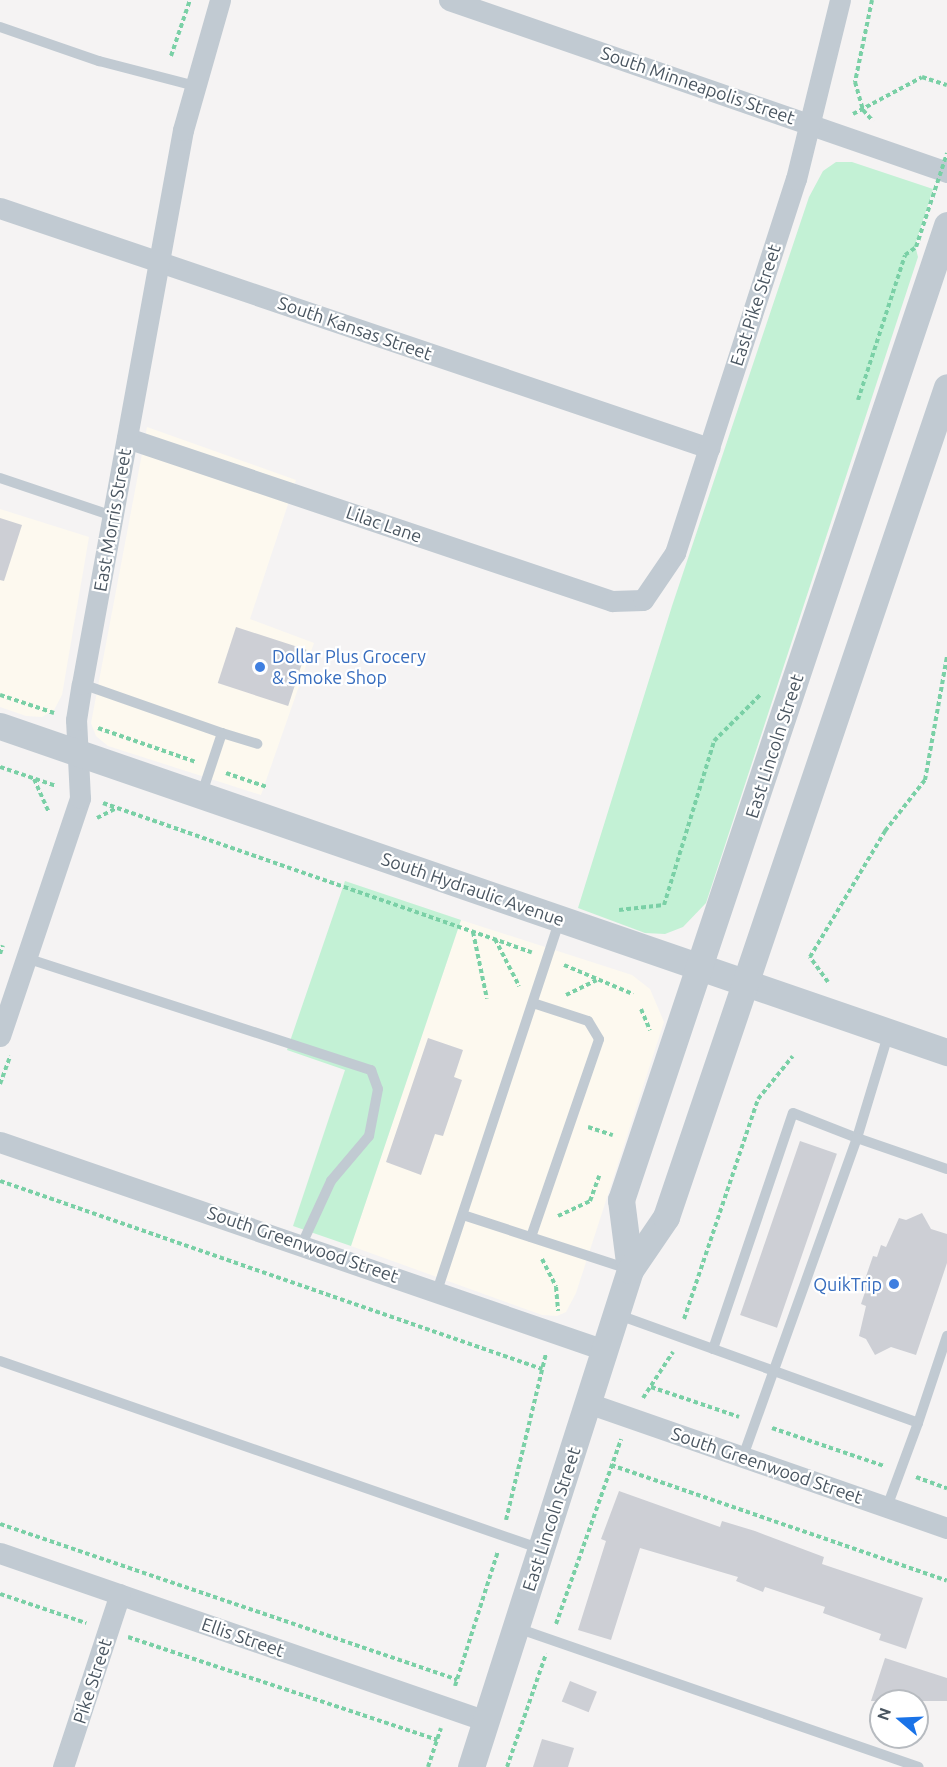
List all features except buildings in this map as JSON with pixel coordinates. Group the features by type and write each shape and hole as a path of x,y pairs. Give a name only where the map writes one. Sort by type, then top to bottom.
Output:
{"street":[{"name":"East Morris Street","path":"0,1035 80,795 76,720 82,684 183,130 220,0"},
{"name":"South Minneapolis Street","path":"449,0 947,172"},
{"name":"East Pike Street","path":"643,600 675,553 796,179 840,0"},
{"name":"South Kansas Street","path":"0,208 709,448"},
{"name":"East Lincoln Street","path":"630,1270 621,1200 947,225"},
{"name":"East Lincoln Street","path":"471,1767 630,1270 666,1217 748,984 947,387"},
{"name":"Lilac Lane","path":"127,438 612,601 643,600"},
{"name":"South Hydraulic Avenue","path":"0,726 947,1052"},
{"name":"South Greenwood Street","path":"0,1142 302,1244 604,1350"},
{"name":"South Greenwood Street","path":"588,1403 947,1528"},
{"name":"Ellis Street","path":"0,1553 486,1721"},
{"name":"Pike Street","path":"63,1767 120,1594"}],"lane":[{"path":"0,27 99,61 196,86"},
{"path":"0,478 113,516"},
{"path":"82,684 257,744"},
{"path":"201,796 222,733"},
{"path":"437,1291 560,919"},
{"path":"26,958 370,1070 378,1089 369,1136 331,1181 302,1244"},
{"path":"531,1237 599,1039 588,1022 533,1003"},
{"path":"743,1457 776,1372 857,1138 890,1032"},
{"path":"713,1349 793,1113 947,1169"},
{"path":"463,1215 630,1270"},
{"path":"616,1314 918,1423"},
{"path":"887,1507 947,1336"},
{"path":"0,1361 541,1549"},
{"path":"516,1627 919,1767"}],"path":[{"path":"171,56 190,0"},
{"path":"872,0 855,82 863,110 879,127"},
{"path":"881,99 922,77 947,85"},
{"path":"854,411 905,255 916,247 947,151 939,146"},
{"path":"831,986 810,957 885,831 925,780 947,656"},
{"path":"616,910 664,905 714,741 765,691"},
{"path":"0,695 278,791"},
{"path":"0,767 473,931 547,958 633,994"},
{"path":"34,779 50,810 46,821"},
{"path":"473,931 487,999"},
{"path":"495,939 520,988"},
{"path":"0,954 4,943"},
{"path":"564,996 597,979"},
{"path":"641,1010 650,1030 646,1041"},
{"path":"609,1146 617,1125"},
{"path":"584,1126 613,1135"},
{"path":"428,1767 502,1536 558,1308 556,1287 542,1260 555,1218 590,1201 601,1168"},
{"path":"0,1181 542,1369"},
{"path":"651,1387 947,1488"},
{"path":"611,1465 947,1581"},
{"path":"0,1524 457,1680"},
{"path":"0,1594 437,1740"}],"shaded area":[{"path":"147,427 296,480 250,619 314,643 261,795 108,746 96,736 91,723"},
{"path":"0,509 89,537 62,695 54,710 42,717 26,716 0,707"},
{"path":"461,920 632,975 650,989 664,1022 576,1293 566,1312 557,1316 542,1315 351,1246"}],"green space":[{"path":"836,162 852,162 933,189 915,245 918,257 706,903 683,927 665,934 645,933 578,908 672,606 809,197 823,171"},
{"path":"345,881 461,920 351,1246 293,1226 345,1070 287,1050"}],"place":[{"name":"Dollar Plus Grocery & Smoke Shop","path":"260,667"},
{"name":"QuikTrip","path":"894,1284"}]}
